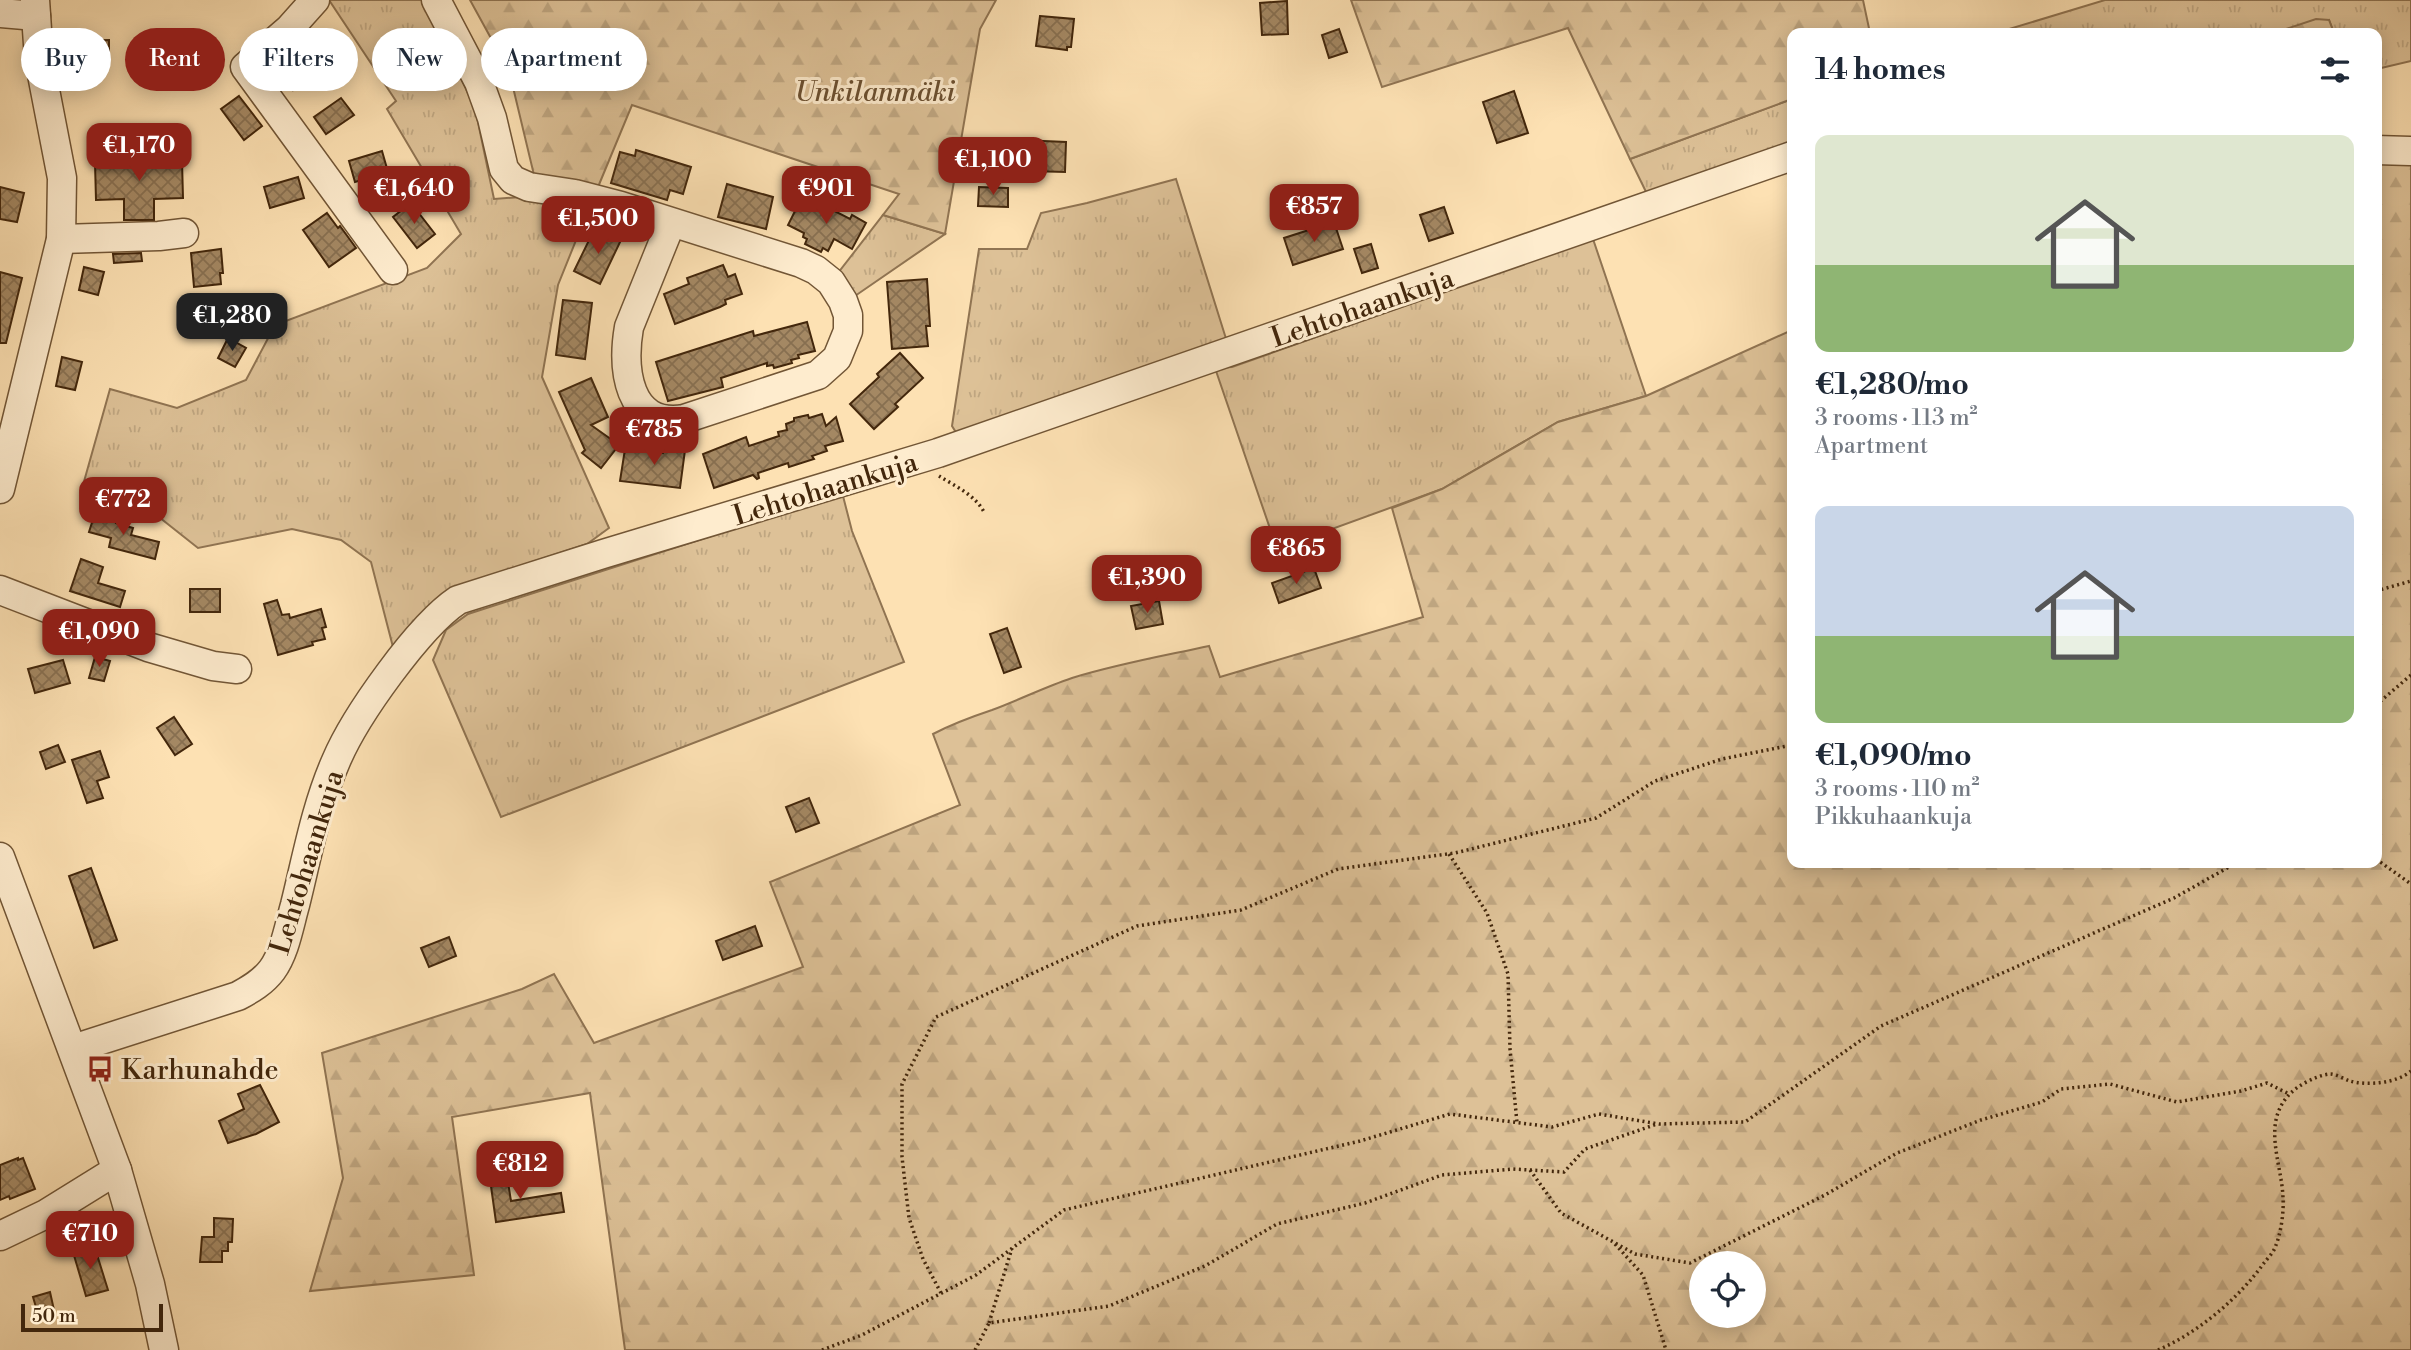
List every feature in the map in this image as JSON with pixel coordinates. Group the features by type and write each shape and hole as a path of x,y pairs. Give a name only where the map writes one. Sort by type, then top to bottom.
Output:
{"street":[{"path":"315,0 289,29 245,67 393,270"},
{"path":"436,0 479,82 492,118 504,169 513,180 529,187 575,194 621,206 816,270 838,291 848,315 848,331 837,358 817,375 684,419 661,420 643,409 626,372 626,342 629,327 671,223"},
{"path":"0,13 36,8 39,59 62,178 61,239 0,489"},
{"path":"2382,150 2410,151"},
{"name":"Lehtohaankuja","path":"73,1049 238,996 258,985 273,969 285,942 323,798 336,760 382,684 442,611 458,600 921,459 1787,158"},
{"path":"61,239 184,233"},
{"path":"0,590 148,647 214,666 237,669"},
{"path":"0,857 117,1170 148,1279 164,1350"},
{"path":"0,1236 46,1214 117,1170"}],"path":[{"path":"921,459 926,467 982,506 985,514"},
{"path":"2382,589 2411,581"},
{"path":"2382,700 2411,675"},
{"path":"941,1293 923,1259 909,1218 902,1157 902,1084 936,1017 1137,926 1241,910 1338,869 1449,854 1596,818 1655,781 1722,759 1787,746"},
{"path":"1449,854 1487,913 1508,974 1510,1049 1517,1123"},
{"path":"2382,863 2411,884"},
{"path":"822,1350 862,1335 976,1275 1064,1210 1360,1142 1450,1114 1552,1128 1599,1114 1659,1124 1745,1122 1881,1026 2174,898 2227,868"},
{"path":"2158,1350 2175,1343 2220,1310 2253,1279 2276,1246 2283,1200 2275,1115 2289,1094 2311,1080 2331,1074 2351,1082 2374,1084 2406,1075 2411,1070"},
{"path":"1530,1170 1562,1213 1635,1254 1690,1263 1825,1195 1897,1153 1981,1120 2042,1102 2061,1089 2110,1084 2177,1102 2241,1091 2267,1083 2289,1094"},
{"path":"989,1323 1109,1306 1205,1266 1277,1224 1365,1203 1442,1175 1513,1169 1564,1172 1584,1149 1659,1124"},
{"path":"1613,1242 1643,1275 1666,1350"},
{"path":"975,1350 989,1323 1013,1248"}],"green space":[{"path":"329,0 424,0 437,28 372,28 372,65 358,44 358,28 348,28"},
{"name":"Unkilanmäki","path":"470,0 996,0 980,29 945,234 883,215 899,194 632,105 598,187 534,175 514,91 647,91 647,28 485,28"},
{"path":"1351,0 1863,0 1869,28 1787,28 1787,101 1630,159 1568,28 1382,87"},
{"path":"2105,0 2411,0 2411,61 2382,68 2382,28 2332,28 2329,20 2292,28 2013,28"},
{"path":"2316,19 2329,20 2332,28 2289,28"},
{"path":"389,91 467,91 475,108 494,199 535,196 589,208 558,285 542,377 609,528 587,544 449,589 393,647 371,562 341,540 292,529 198,548 145,506 83,485 110,389 177,408 246,380 275,325 427,268 461,234 387,109 396,101"},
{"path":"1787,101 1787,151 1649,198 1630,159"},
{"path":"2382,156 2411,158 2411,1350 625,1350 590,1093 452,1117 474,1275 310,1291 343,1178 322,1053 522,989 554,974 594,1043 803,967 770,882 960,805 933,734 1062,682 1123,664 1209,646 1220,677 1423,617 1392,508 1442,489 1558,422 1646,396 1787,332 1787,868 2382,868"},
{"path":"1176,179 1228,345 957,434 952,426 979,249 1027,249 1041,213"},
{"path":"883,215 945,234 855,296 838,273"},
{"path":"1593,239 1646,396 1558,422 1442,489 1277,549 1215,368 1232,367"},
{"path":"843,496 852,531 904,662 501,817 433,660 446,630 468,614"}],"building":[{"path":"1287,1 1288,34 1262,35 1260,3"},
{"path":"1040,16 1074,19 1071,47 1067,47 1067,50 1036,46"},
{"path":"1339,29 1347,52 1329,58 1322,35"},
{"path":"1514,91 1528,133 1497,143 1483,102"},
{"path":"239,96 262,126 244,140 221,109"},
{"path":"341,98 354,115 326,134 314,117"},
{"path":"1020,140 1066,142 1065,172 1030,171 1030,156 1019,155"},
{"path":"149,148 150,162 182,161 183,198 154,199 154,220 124,220 124,199 96,200 95,163 128,162 127,149"},
{"path":"636,150 691,167 683,194 670,190 667,200 611,183 620,152 635,156"},
{"path":"382,151 388,172 355,182 349,161"},
{"path":"298,177 304,198 270,208 264,187"},
{"path":"727,184 773,197 766,229 718,217"},
{"path":"0,187 24,193 17,222 0,219"},
{"path":"979,187 1008,188 1008,207 978,206"},
{"path":"811,199 850,219 852,215 866,223 852,249 834,239 828,251 823,248 821,252 805,244 807,239 803,237 804,233 788,225 798,205 806,209"},
{"path":"411,203 435,234 417,248 393,217"},
{"path":"1444,207 1453,233 1429,241 1420,215"},
{"path":"327,213 356,248 329,267 303,230"},
{"path":"1334,222 1343,249 1293,265 1284,238"},
{"path":"595,228 621,240 600,284 574,271"},
{"path":"1371,244 1378,268 1362,273 1354,249"},
{"path":"221,249 221,284 194,287 191,253"},
{"path":"141,253 142,261 114,263 113,254"},
{"path":"723,265 728,277 735,274 742,294 725,300 726,304 720,307 675,324 664,294 689,284 687,278"},
{"path":"84,267 104,272 98,295 79,290"},
{"path":"0,272 22,278 6,343 0,343"},
{"path":"927,279 930,326 926,326 928,346 892,349 887,282"},
{"path":"563,300 592,303 585,359 556,355"},
{"path":"807,322 815,351 798,355 799,358 791,360 792,363 774,368 773,365 767,366 767,363 721,378 723,387 668,401 656,362 753,331 754,336"},
{"path":"228,338 246,348 235,367 218,358"},
{"path":"900,353 923,378 895,404 898,407 874,429 850,404"},
{"path":"62,357 82,362 75,390 56,386"},
{"path":"591,378 608,417 591,425 619,445 601,468 582,453 585,450 559,392"},
{"path":"822,414 826,426 836,417 843,441 825,446 827,451 812,456 814,459 789,467 788,463 758,473 757,479 753,475 714,488 703,454 746,437 749,446 779,436 778,432 787,430 786,424 794,421 794,418 808,415 809,418"},
{"path":"664,447 685,450 680,488 620,481 625,449 663,453"},
{"path":"95,513 117,519 116,523 133,528 131,535 159,542 155,559 109,547 111,538 89,532"},
{"path":"81,559 103,567 98,583 125,591 120,607 70,591"},
{"path":"1314,568 1321,588 1279,603 1272,583"},
{"path":"190,589 220,589 220,612 190,612"},
{"path":"277,600 282,615 289,614 290,618 321,609 326,627 322,628 325,639 278,655 264,604"},
{"path":"1159,601 1163,624 1136,629 1131,606"},
{"path":"1007,628 1021,667 1004,673 990,634"},
{"path":"95,657 110,661 104,681 89,678"},
{"path":"63,660 70,683 35,693 28,669"},
{"path":"174,717 192,744 175,755 157,728"},
{"path":"58,745 65,762 46,769 40,752"},
{"path":"100,751 109,777 97,781 103,798 87,803 72,760"},
{"path":"809,798 819,823 796,832 786,807"},
{"path":"91,868 117,940 94,948 69,876"},
{"path":"755,926 762,946 723,960 716,941"},
{"path":"449,937 456,956 429,967 421,948"},
{"path":"260,1085 279,1122 256,1134 228,1143 219,1121 244,1109 238,1094"},
{"path":"23,1158 35,1189 0,1200 0,1165"},
{"path":"506,1170 511,1201 561,1193 564,1212 496,1222 489,1172"},
{"path":"214,1218 233,1219 232,1242 228,1242 228,1251 222,1251 222,1262 200,1262 202,1237 214,1237"},
{"path":"94,1245 108,1290 86,1296 73,1252"},
{"path":"50,1292 54,1310 38,1314 33,1297"}],"place":[{"name":"Karhunahde","path":"100,1069"}]}
